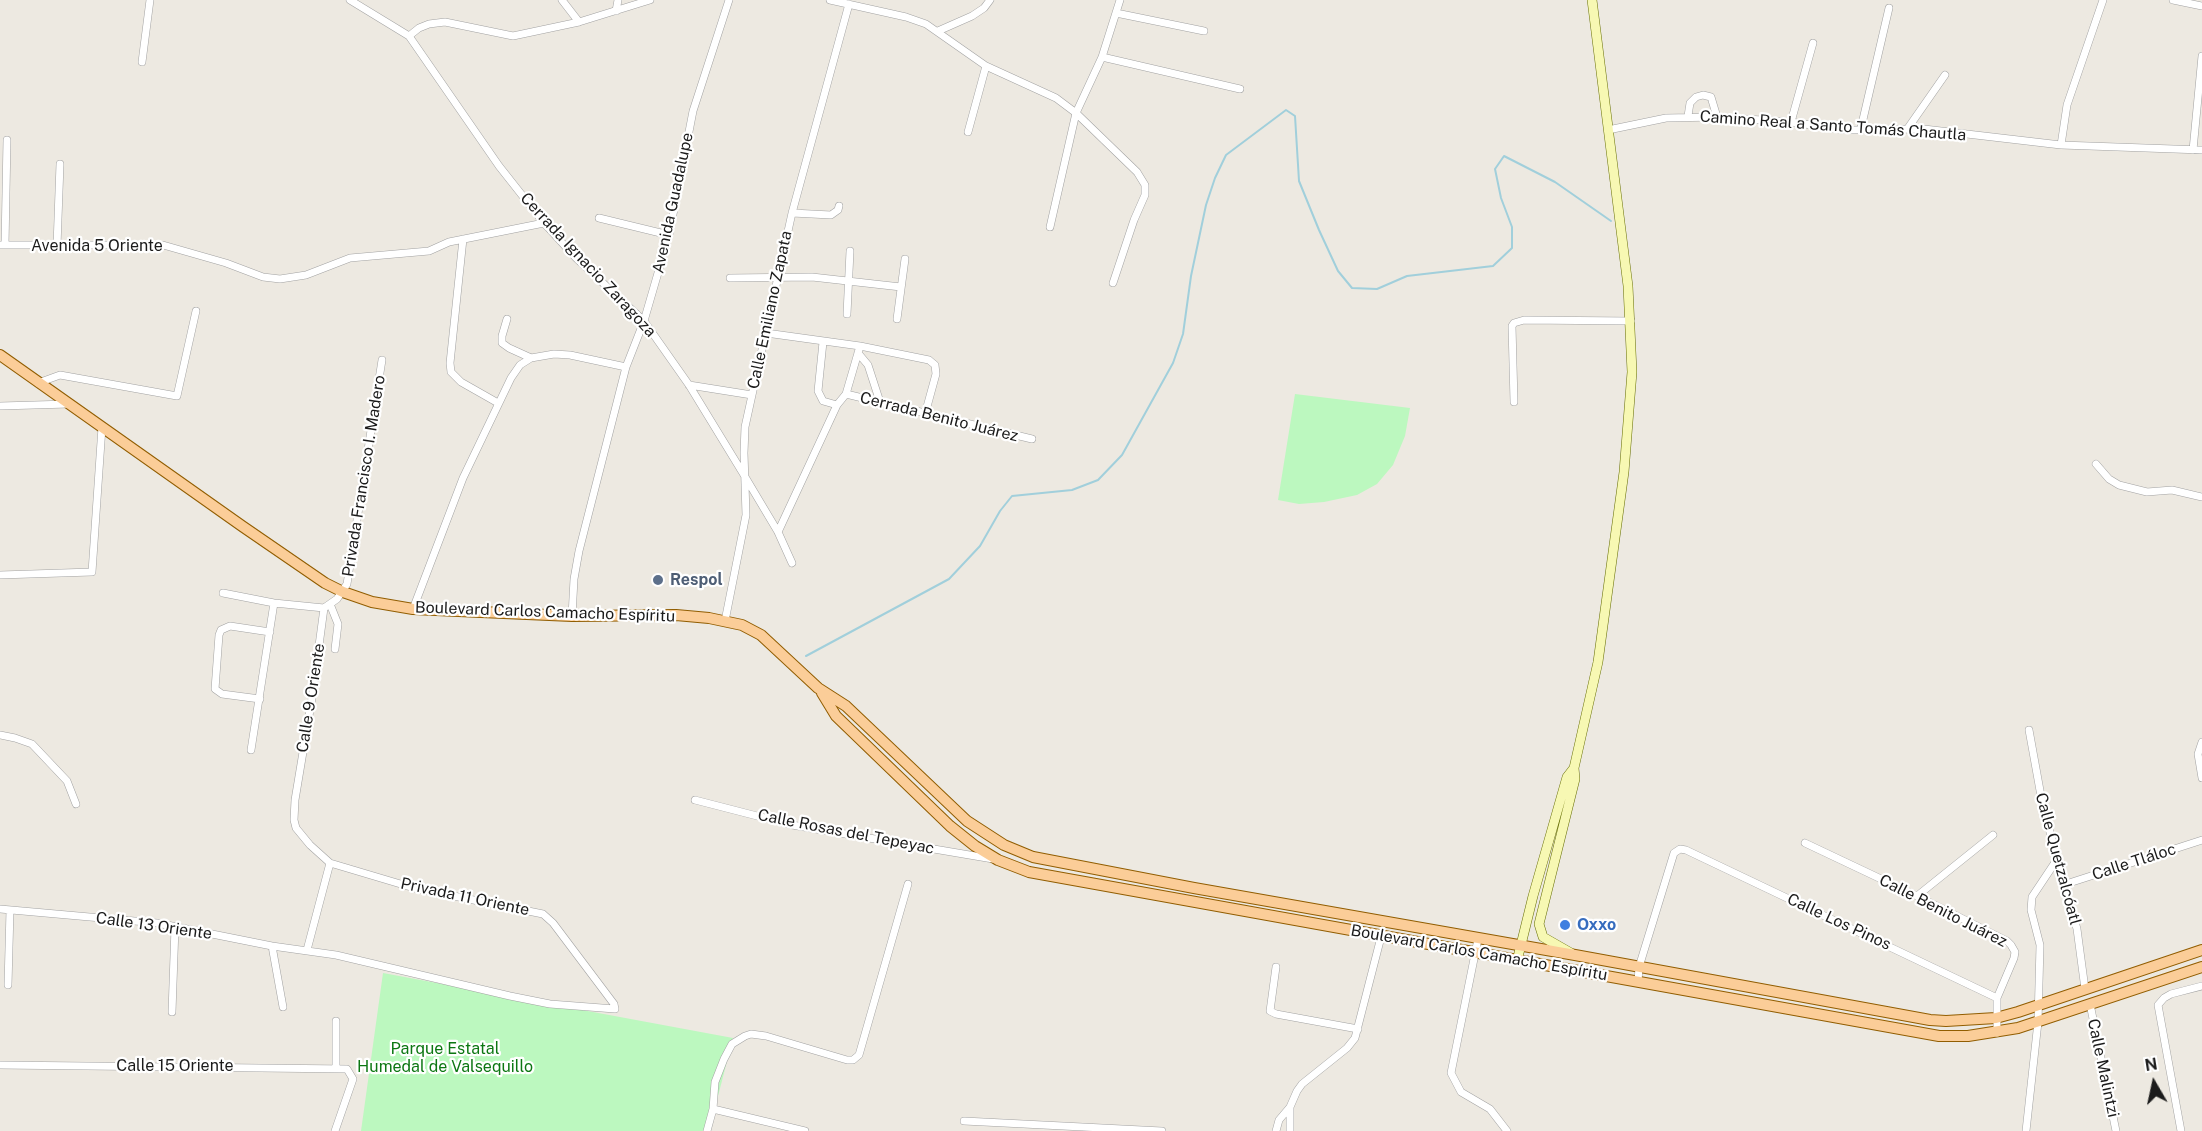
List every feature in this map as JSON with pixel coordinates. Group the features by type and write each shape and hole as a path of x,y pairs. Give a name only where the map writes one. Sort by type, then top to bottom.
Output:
{"main road":[{"path":"1575,955 1543,937 1539,924 1575,779 1574,768 1590,704 1608,597 1629,429 1632,372 1631,321 1592,0"},
{"name":"Boulevard Carlos Camacho Espíritu","path":"0,355 325,583 343,592 372,602 413,609 572,616 676,615 742,625 761,635 818,688 846,706 967,821 1019,853 1092,870 1911,1017 1946,1021 1996,1018 2202,950"},
{"name":"Boulevard Carlos Camacho Espíritu","path":"818,688 836,716 967,839 998,860 1029,872 1932,1035 1968,1036 1997,1033 2038,1022 2202,967"},
{"path":"1517,961 1524,926 1567,777 1574,768"},
{"path":"1524,926 1540,930"}],"street":[{"path":"142,62 150,0"},
{"path":"350,0 408,36 419,28 437,22 462,24 513,36 579,22 650,0"},
{"path":"562,0 579,22"},
{"path":"616,11 618,0"},
{"name":"Avenida Guadalupe","path":"572,616 574,579 579,551 626,367 644,321 669,235 693,111 729,0"},
{"path":"830,0 906,17 926,24 986,66 1056,98 1076,113 1137,172 1144,185 1145,195 1134,219 1113,283"},
{"path":"873,9 875,0"},
{"path":"938,31 972,16 984,8 990,0"},
{"path":"1050,227 1076,113 1102,57 1120,0"},
{"path":"2061,145 2067,105 2103,0"},
{"path":"2173,0 2202,6"},
{"name":"Calle Emiliano Zapata","path":"725,621 746,515 745,427 792,213 849,4"},
{"path":"1861,128 1889,8"},
{"path":"1116,13 1204,31"},
{"name":"Cerrada Ignacio Zaragoza","path":"408,36 499,166 544,223 576,258 644,321 689,385 778,532 792,563"},
{"path":"1791,122 1813,43"},
{"path":"2193,150 2202,56"},
{"path":"1102,57 1240,89"},
{"path":"968,132 986,66"},
{"path":"1908,128 1945,75"},
{"path":"1688,116 1690,103 1696,97 1703,95 1711,97 1717,117"},
{"name":"Camino Real a Santo Tomás Chautla","path":"1608,130 1654,120 1688,116 1791,122 1845,130 1908,128 2061,145 2202,150"},
{"path":"2,245 7,140"},
{"path":"57,246 60,164"},
{"path":"792,213 826,215 835,213 839,206"},
{"path":"599,218 669,235"},
{"path":"498,404 455,378 451,372 450,363 463,239 544,223"},
{"name":"Avenida 5 Oriente","path":"2,245 163,245 226,263 263,277 280,279 296,278 350,258 429,251 449,242 463,239"},
{"path":"847,314 850,251"},
{"path":"897,319 905,259"},
{"path":"730,278 812,277 901,287"},
{"path":"38,383 60,375 177,396 196,311"},
{"path":"507,319 502,343 531,358"},
{"path":"1514,402 1512,326 1517,321 1631,321"},
{"path":"766,333 925,358 933,363 936,374 925,414"},
{"path":"823,342 819,391 823,401 837,405"},
{"path":"778,532 837,405 846,394 859,349"},
{"path":"859,349 868,365 880,402"},
{"path":"413,609 463,478 498,404 520,366 531,358 554,354 570,355 626,367"},
{"name":"Privada Francisco I. Madero","path":"343,592 349,574 382,360"},
{"path":"689,385 752,395"},
{"name":"Cerrada Benito Juárez","path":"846,394 1032,439"},
{"path":"0,406 69,404"},
{"path":"0,576 92,572 102,428"},
{"path":"2096,464 2109,479 2119,485 2147,492 2182,490 2202,497"},
{"path":"223,593 274,603 327,606 343,592"},
{"path":"251,750 274,603"},
{"path":"327,606 338,624 334,650"},
{"name":"Calle 9 Oriente","path":"294,813 327,606"},
{"path":"260,699 222,694 215,689 219,634 221,630 230,626 270,632"},
{"name":"Calle Quetzalcóatl","path":"2029,730 2043,807 2077,929 2085,989"},
{"path":"0,735 21,739 32,744 67,782 76,804"},
{"path":"2202,742 2198,754 2202,778"},
{"name":"Calle Rosas del Tepeyac","path":"695,800 792,825 998,860"},
{"name":"Privada 11 Oriente","path":"294,813 296,828 330,862 414,888 543,914 553,922 614,1004 616,1007 614,1010"},
{"path":"1917,896 1993,835"},
{"name":"Calle Tláloc","path":"2066,884 2202,840"},
{"name":"Calle Benito Juárez","path":"1805,843 2007,941 2015,952 1997,998 1997,1033"},
{"name":"Calle Los Pinos","path":"1639,967 1674,853 1680,849 1997,998"},
{"path":"2026,1131 2038,1022 2040,945 2031,910 2032,897 2058,858"},
{"path":"307,950 330,862"},
{"path":"707,1131 713,1109 715,1082 724,1059 732,1044 745,1036 757,1034 847,1060 856,1058 861,1051 908,884"},
{"name":"Calle 13 Oriente","path":"0,909 132,920 175,927 272,946 307,950 550,1004 614,1010"},
{"path":"8,985 10,910"},
{"path":"172,1012 175,927"},
{"path":"1290,1131 1290,1107 1293,1097 1302,1084 1347,1048 1355,1038 1381,937"},
{"path":"1478,939 1451,1073 1461,1092 1490,1109 1507,1131"},
{"path":"272,946 282,1007"},
{"path":"1276,967 1270,1011 1358,1029"},
{"path":"1638,982 1639,967"},
{"path":"2181,1131 2158,1005 2171,994 2202,986"},
{"name":"Calle Malintzi","path":"2090,1004 2116,1131"},
{"path":"336,1021 336,1069"},
{"name":"Calle 15 Oriente","path":"0,1065 350,1071 353,1079 335,1131"},
{"path":"1276,1131 1279,1120 1290,1107"},
{"path":"713,1109 806,1131"},
{"path":"964,1120 1051,1128 1162,1131"}],"green space":[{"path":"1295,394 1410,408 1405,436 1393,465 1377,484 1357,495 1324,502 1299,504 1278,500"},
{"name":"Parque Estatal Humedal de Valsequillo","path":"383,973 733,1038 709,1131 361,1131"}],"waterway":[{"path":"806,656 949,579 980,546 1000,511 1012,496 1072,490 1098,480 1122,455 1173,363 1183,334 1191,276 1206,205 1215,178 1226,155 1286,110 1295,116 1299,181 1338,271 1352,288 1377,289 1407,276 1493,266 1512,248 1512,227 1501,198 1495,169 1504,156 1555,182 1611,221"}],"place":[{"name":"Respol","path":"658,580"},
{"name":"Oxxo","path":"1565,925"}]}
